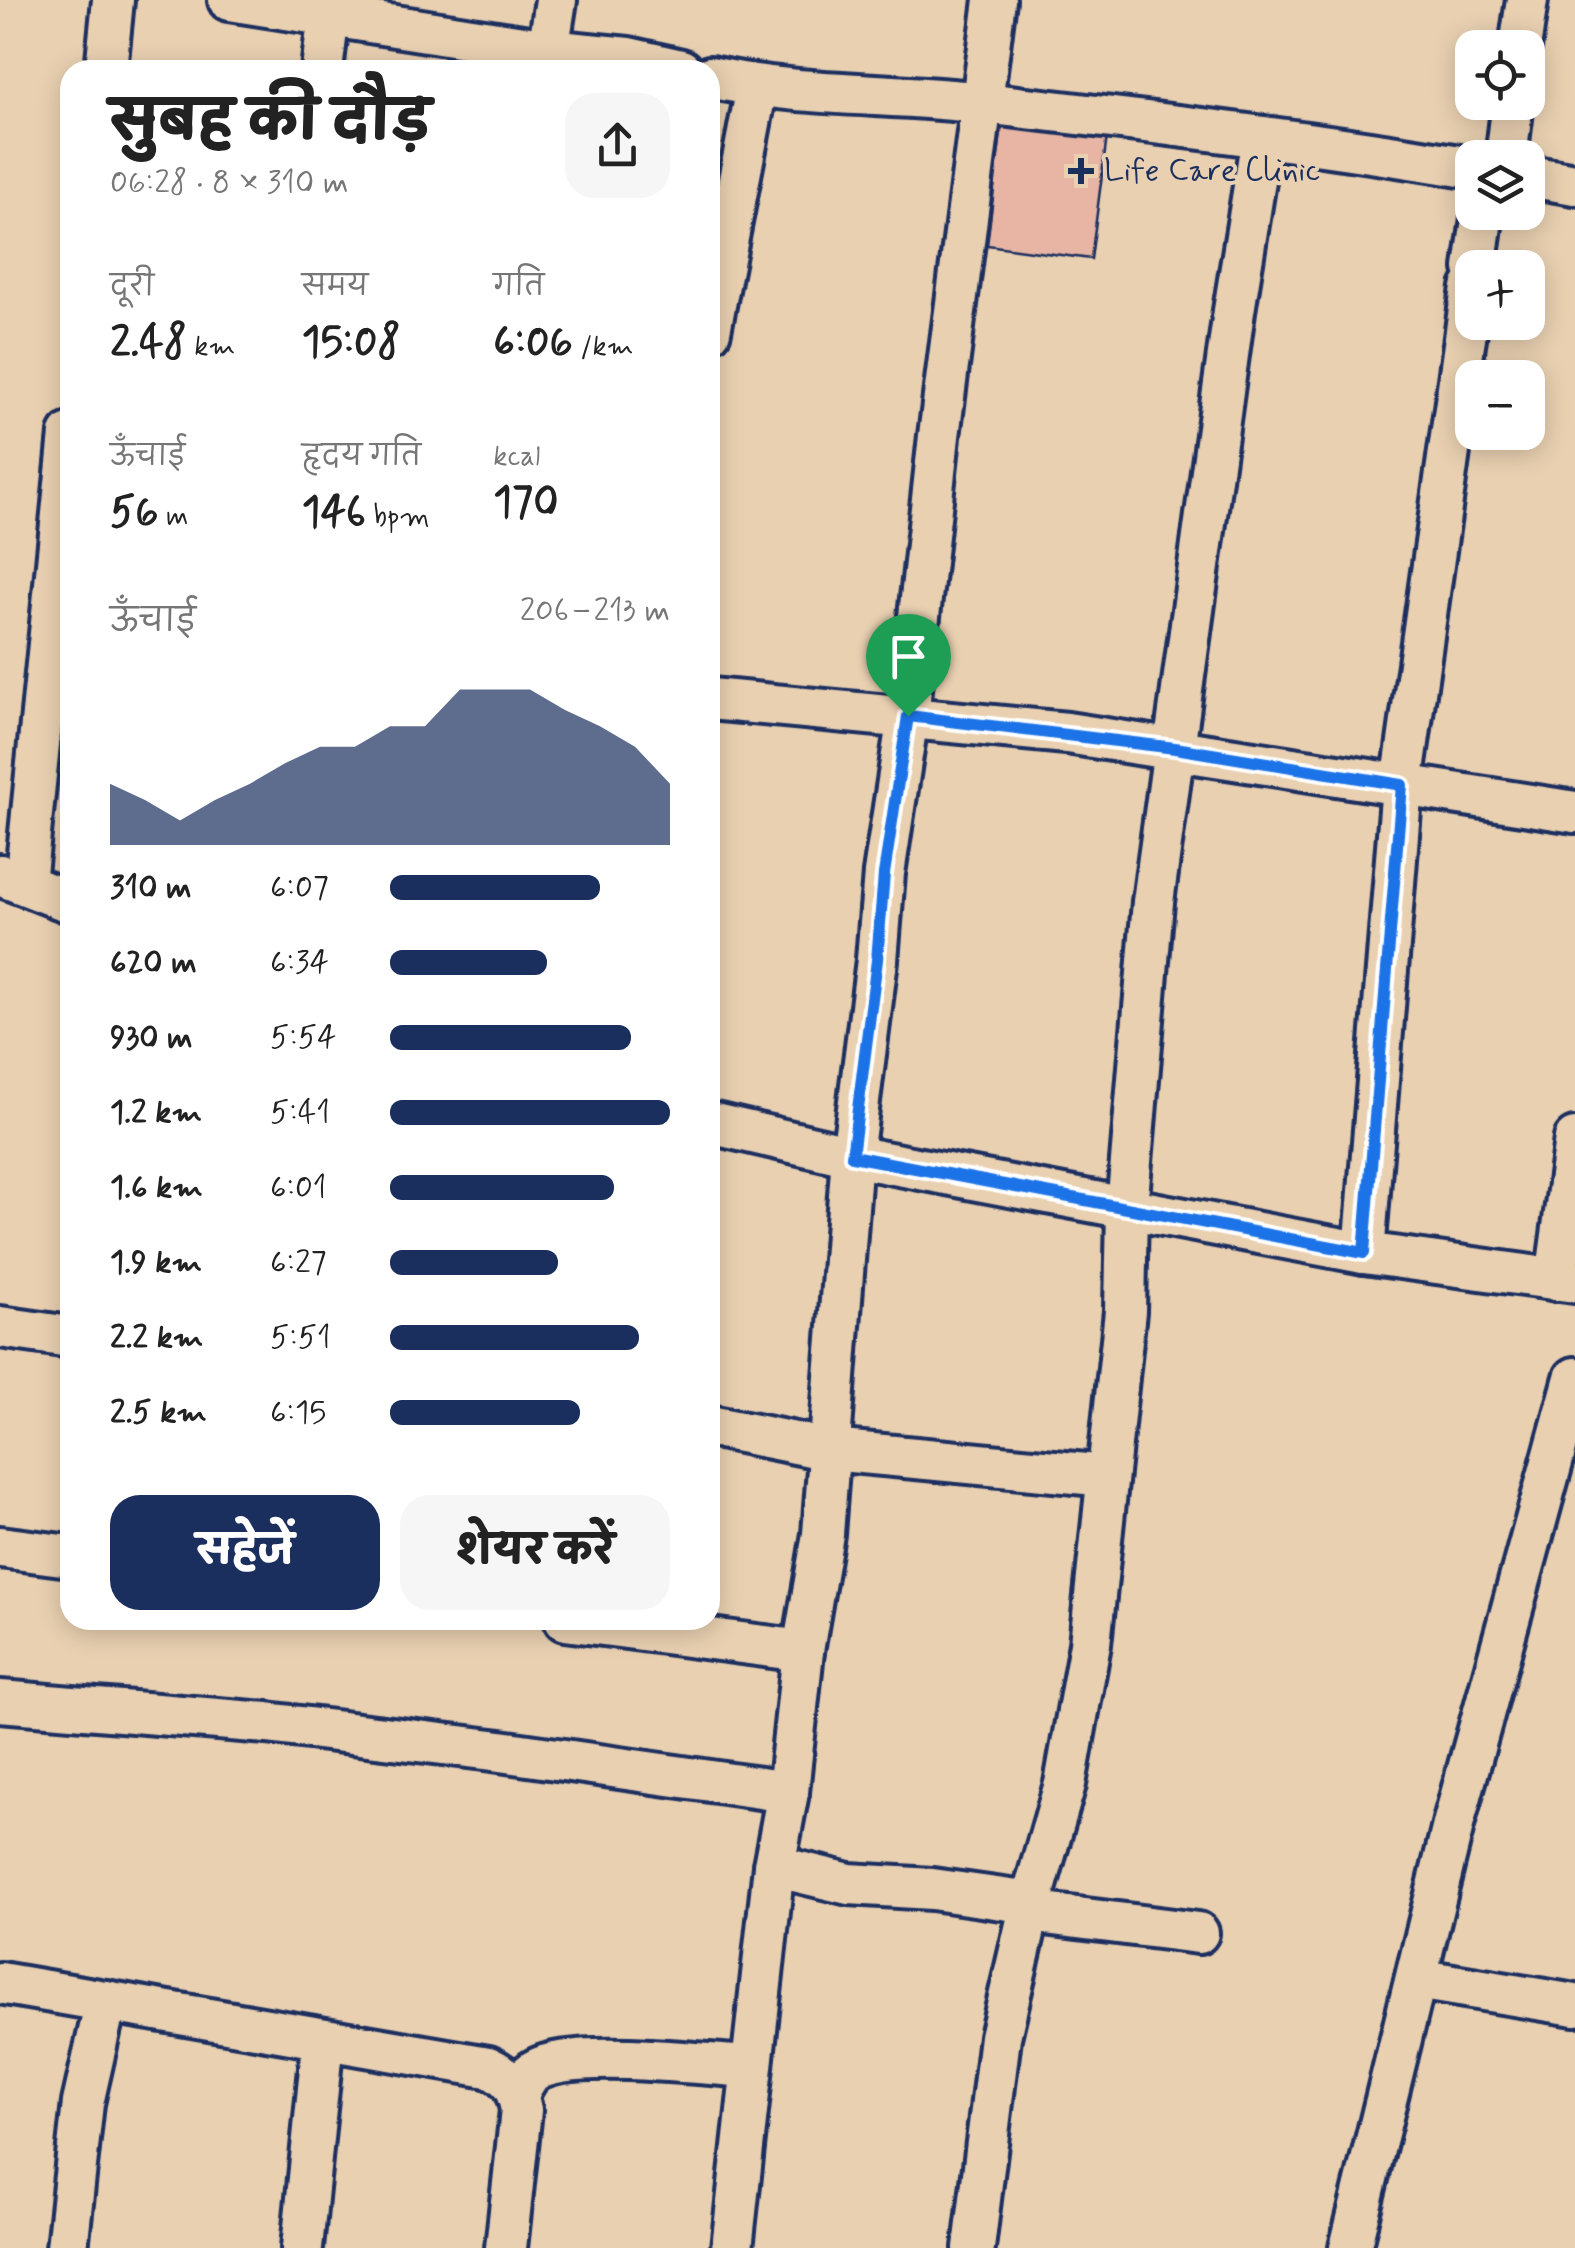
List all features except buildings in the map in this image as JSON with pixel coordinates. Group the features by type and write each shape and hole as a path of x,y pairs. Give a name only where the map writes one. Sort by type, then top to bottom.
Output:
{"street":[{"path":"107,60 113,0"},
{"path":"228,0 329,14 547,60 637,60"},
{"path":"547,60 556,0"},
{"path":"732,2248 774,1866 788,1792 803,1651 824,1534 852,1156 884,874 908,716 938,436 996,0"},
{"path":"1523,30 1527,0"},
{"path":"323,60 329,14"},
{"path":"720,78 757,87 982,103 1455,165"},
{"path":"720,279 757,87"},
{"path":"974,2248 1000,2037 1030,1907 1065,1784 1081,1705 1099,1573 1125,1311 1127,1209 1153,902 1234,311 1262,137"},
{"path":"1545,179 1575,184"},
{"path":"1364,1253 1402,785 1465,340"},
{"path":"60,512 13,879 60,898"},
{"path":"720,700 908,716 1175,748 1575,812"},
{"path":"720,1125 852,1156 1364,1253 1566,1281 1575,1138"},
{"path":"0,1326 60,1335"},
{"path":"1350,2248 1472,1752 1575,1378"},
{"path":"720,1428 830,1450 1108,1476"},
{"path":"0,1547 60,1555"},
{"path":"642,1630 803,1651"},
{"path":"0,1701 267,1723 788,1792"},
{"path":"774,1866 849,1884 932,1889 1198,1934"},
{"path":"1416,1979 1575,2005"},
{"path":"0,1982 488,2067 507,2076 518,2093 521,2110 506,2248"},
{"path":"67,2248 83,2103 106,2001"},
{"path":"302,2248 323,2038"},
{"path":"518,2093 532,2072 554,2062 590,2058 750,2068"}],"place":[{"name":"Life Care Clinic","path":"1081,171"}],"route":[{"path":"908,716 1175,748 1402,785 1364,1253 852,1156 884,874 908,716"}]}
